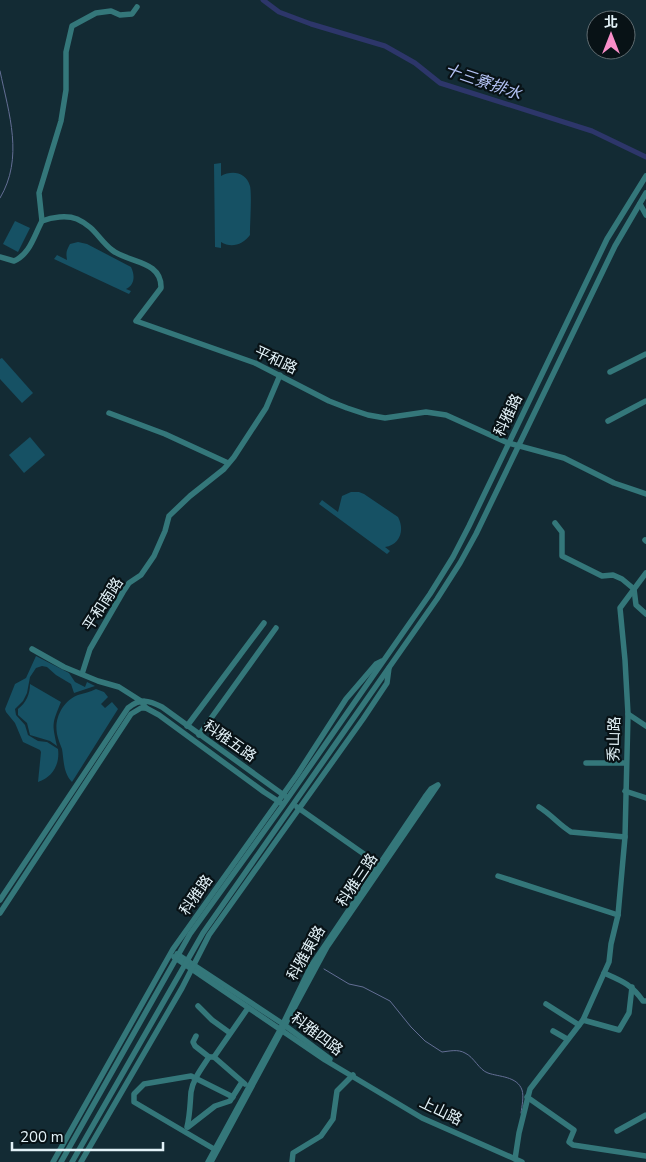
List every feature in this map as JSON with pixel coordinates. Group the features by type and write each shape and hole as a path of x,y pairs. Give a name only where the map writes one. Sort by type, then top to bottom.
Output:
{"street":[{"path":"0,257 14,261 22,257 28,250 42,221 39,193 61,121 66,90 66,52 72,26 96,14 111,11 120,15 132,14 137,7"},
{"name":"科雅路","path":"53,1162 170,954 384,660 453,557 607,239 646,176"},
{"name":"科雅路","path":"81,1162 182,988 189,964 203,933 460,564 614,246 646,193"},
{"path":"640,204 646,215"},
{"name":"平和路","path":"42,221 49,218 70,217 78,220 98,234 112,250 156,271 160,278 161,288 136,321 247,360 329,401 368,415 385,418 426,412 446,415 508,443 564,458 614,484 646,494"},
{"path":"610,372 646,354"},
{"name":"平和南路","path":"82,674 90,649 123,592 129,583 141,575 154,556 165,531 169,516 190,496 224,469 266,408 280,375"},
{"path":"608,421 646,401"},
{"path":"109,414 165,434 228,463"},
{"path":"555,523 562,532 562,556 602,576 613,576 622,579 634,589 636,605 646,614"},
{"name":"秀山路","path":"512,1159 527,1098 536,1080 581,1022 609,962 618,914 625,837 628,714 620,608 646,573"},
{"path":"187,726 264,623"},
{"path":"199,735 276,628"},
{"path":"32,649 64,667 98,681 119,687 141,701 146,708"},
{"name":"科雅路","path":"72,1162 189,964 387,683 390,666"},
{"path":"0,900 128,708 141,701"},
{"name":"科雅五路","path":"141,701 151,701 162,707 285,796 292,805 380,866"},
{"path":"0,913 131,714 141,708 146,708"},
{"name":"科雅五路","path":"146,708 159,715 280,803 292,805"},
{"path":"628,714 646,726"},
{"path":"586,763 626,763"},
{"name":"科雅三路","path":"283,1027 326,946 425,797 438,785 380,866"},
{"path":"626,790 646,798"},
{"name":"科雅路","path":"61,1162 190,934 280,803"},
{"path":"539,807 551,814 563,828 571,832 625,837"},
{"path":"498,876 618,914"},
{"name":"科雅四路","path":"170,954 189,964 346,1071"},
{"name":"科雅四路","path":"189,964 248,1008 283,1027"},
{"path":"604,973 626,983 632,987 643,1001 646,1001"},
{"path":"546,1004 581,1022 619,1030 629,1013 632,987"},
{"path":"198,1006 212,1020 230,1033"},
{"path":"185,1129 190,1116 191,1091 195,1078 248,1008"},
{"path":"209,1162 214,1148 283,1027"},
{"path":"209,1162 283,1027"},
{"path":"553,1031 567,1039"},
{"path":"196,1036 193,1042 195,1046 248,1088"},
{"name":"上山路","path":"346,1071 422,1118 522,1162"},
{"path":"214,1148 185,1129 134,1102 134,1094 144,1084 191,1076 233,1097"},
{"path":"292,1162 293,1152 321,1136 333,1119 337,1091 354,1076"},
{"path":"185,1129 215,1106 230,1101 242,1082"},
{"path":"527,1098 574,1130 570,1142 573,1145 646,1156"},
{"path":"617,1131 646,1115"}],"shaded area":[{"path":"221,163 221,176 238,173 248,181 251,203 250,235 244,241 233,245 221,242 221,248 215,247 214,164"},
{"path":"15,221 30,228 18,252 3,244"},
{"path":"78,242 87,244 131,267 133,280 126,289 131,291 129,294 54,259 57,255 67,260 70,244"},
{"path":"2,358 33,393 22,403 0,379 0,359"},
{"path":"30,437 45,455 24,473 9,455"},
{"path":"351,492 364,494 398,517 401,527 400,536 390,546 385,547 390,551 387,554 319,504 322,500 338,512 342,496"},
{"path":"36,656 69,673 75,682 85,687 87,682 95,686 74,693 71,684 47,667 42,666 36,668 30,677 27,693 23,701 15,709 16,715 25,725 28,735 38,741 47,742 58,749 57,765 48,777 38,782 41,752 23,742 15,723 5,709 15,684 26,678"},
{"path":"30,684 61,702 54,724 57,746 50,741 30,735 27,723 18,715 18,709 28,695"},
{"path":"96,689 104,692 108,697 101,704 105,708 112,702 118,709 72,782 65,771 62,749 57,734 58,716 68,701 78,695"}],"waterway":[{"name":"十三寮排水","path":"263,0 279,12 311,24 385,46 415,63 440,83 592,131 646,157"},
{"path":"0,71 10,120 13,152 7,183 0,198"},
{"path":"324,969 349,984 363,987 390,1001 425,1041 442,1052 460,1051 471,1057 485,1071 516,1082 520,1085 523,1092 521,1113"}]}
